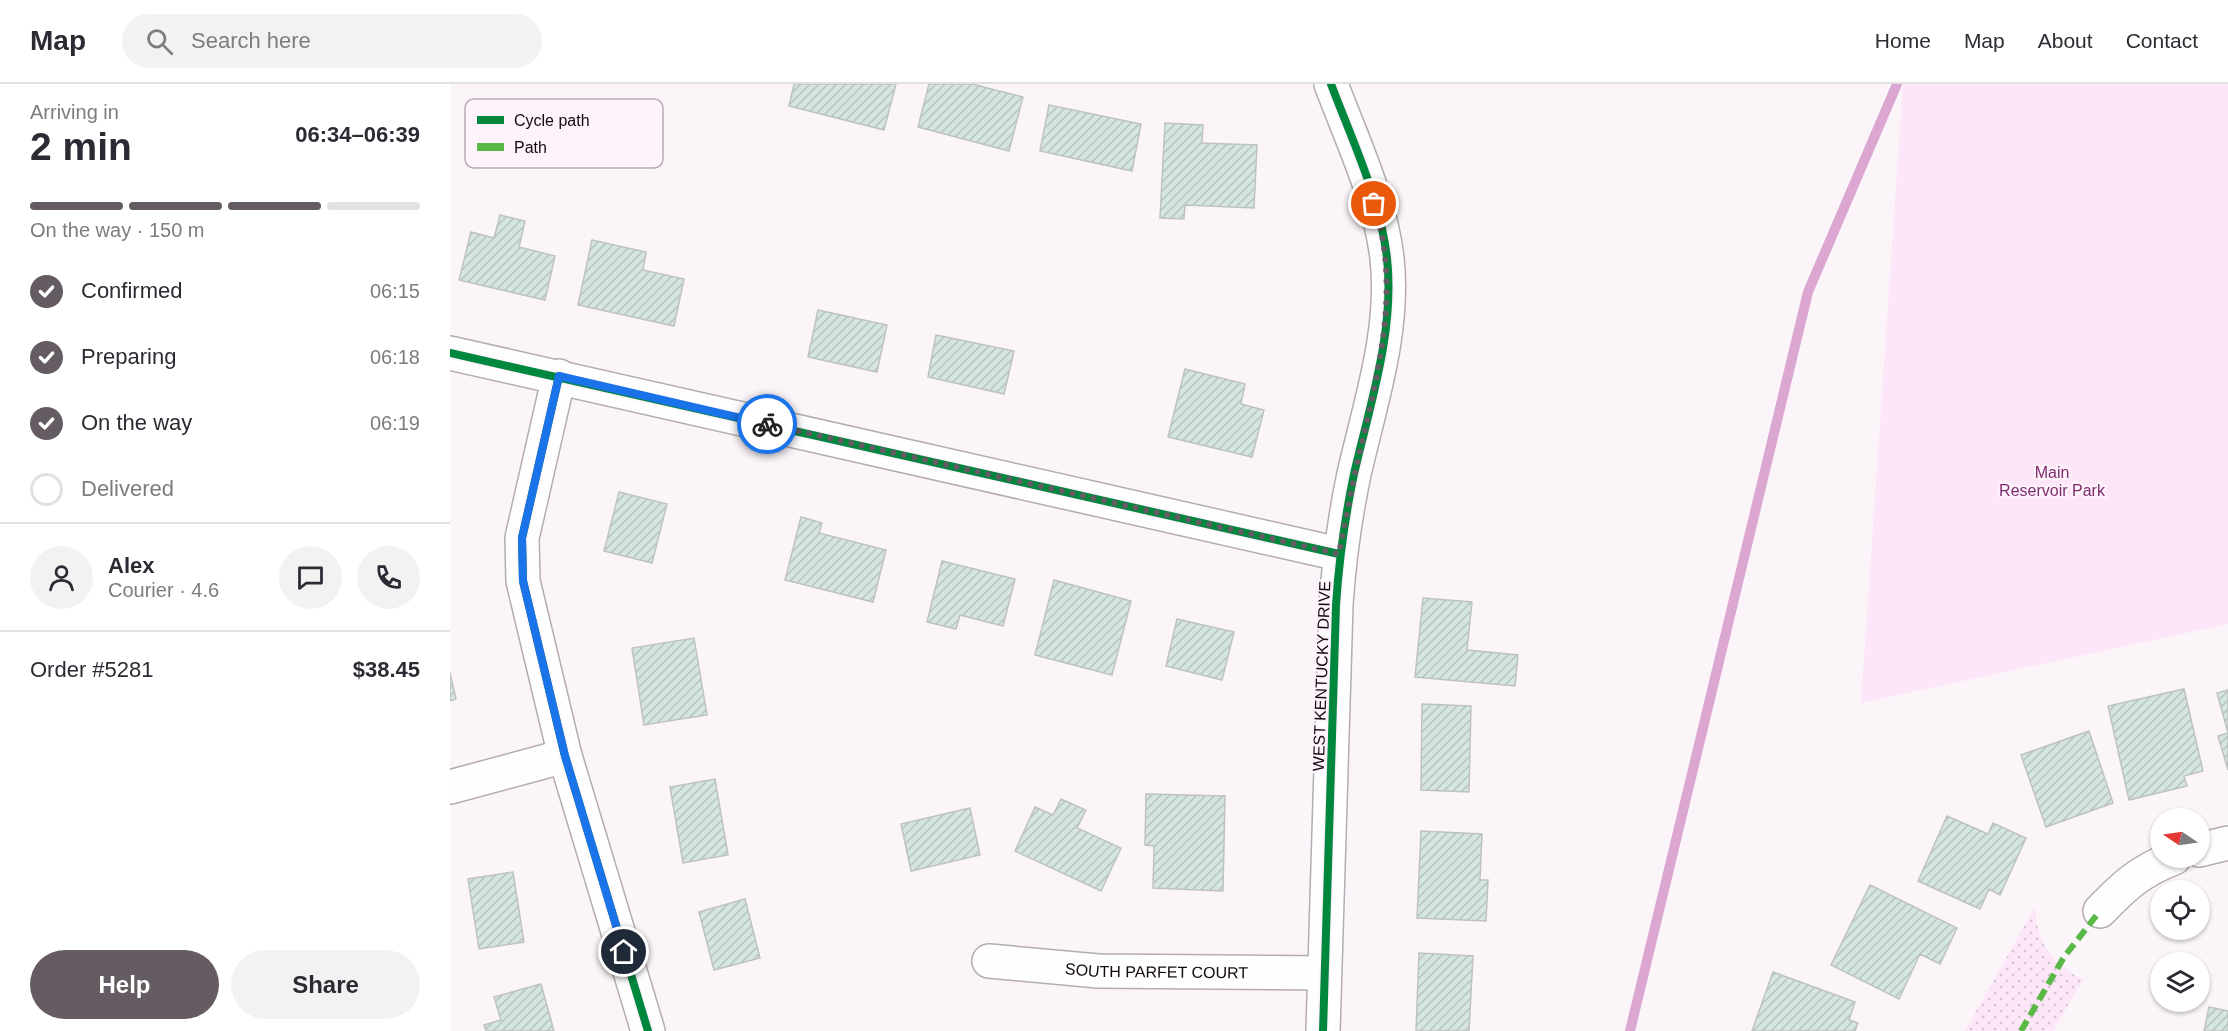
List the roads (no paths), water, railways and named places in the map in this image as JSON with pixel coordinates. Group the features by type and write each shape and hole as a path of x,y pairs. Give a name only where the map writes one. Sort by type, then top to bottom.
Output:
{"street":[{"name":"WEST KENTUCKY DRIVE","path":"1323,1031 1339,554 1354,475 1377,379 1386,328 1388,290 1387,258 1380,220 1331,84"},
{"path":"450,353 1339,554"},
{"path":"559,376 522,538 523,581 565,756 648,1031"},
{"path":"450,787 565,756"},
{"path":"2210,847 2228,843"},
{"path":"2100,911 2142,872 2151,868"},
{"name":"SOUTH PARFET COURT","path":"988,961 1098,971 1324,973"}],"waterway":[{"path":"1630,1031 1808,292 1897,84"}],"park label":[{"name":"Main Reservoir Park","path":"2052,481"}]}
